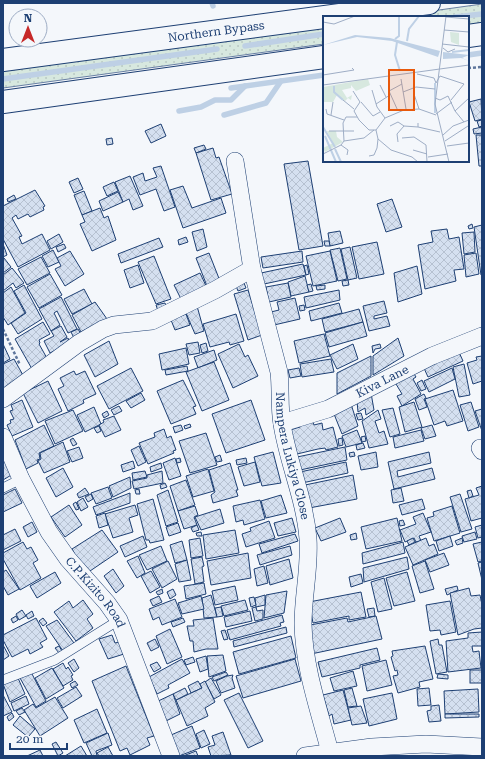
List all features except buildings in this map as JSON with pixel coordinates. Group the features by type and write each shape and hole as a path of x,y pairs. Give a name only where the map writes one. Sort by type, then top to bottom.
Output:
{"highway":[{"name":"Northern Bypass","path":"332,16 429,3"},
{"name":"Northern Bypass","path":"3,60 323,17"},
{"path":"469,36 482,34"},
{"path":"3,102 323,57"}],"street":[{"name":"Nampera Lukiya Close","path":"235,161 252,269 279,372 282,423 305,517 308,540 303,623 307,662 330,752"},
{"path":"3,399 79,343 104,329 114,325 152,321 252,269"},
{"name":"Kiva Lane","path":"282,423 328,409 432,356 482,336"},
{"name":"C.P.Kizito Road","path":"3,437 21,479 49,532 68,559 104,598 119,620 171,756"},
{"path":"304,756 330,752 426,744 482,747"}],"lane":[{"path":"3,488 21,479"},
{"path":"3,680 54,660 119,620"}],"path":[{"path":"469,68 482,67"},
{"path":"3,329 28,381"}],"shaded area":[{"path":"482,4 482,24 469,26 469,16 396,16"},
{"path":"323,25 323,44 3,88 3,69"}],"waterway":[{"path":"464,16 482,14"},
{"path":"245,46 323,34"},
{"path":"3,79 217,49"},
{"path":"469,55 482,53"},
{"path":"231,88 323,75"},
{"path":"224,115 266,103 281,81"},
{"path":"179,111 201,107 215,100 231,100 245,86"}]}
